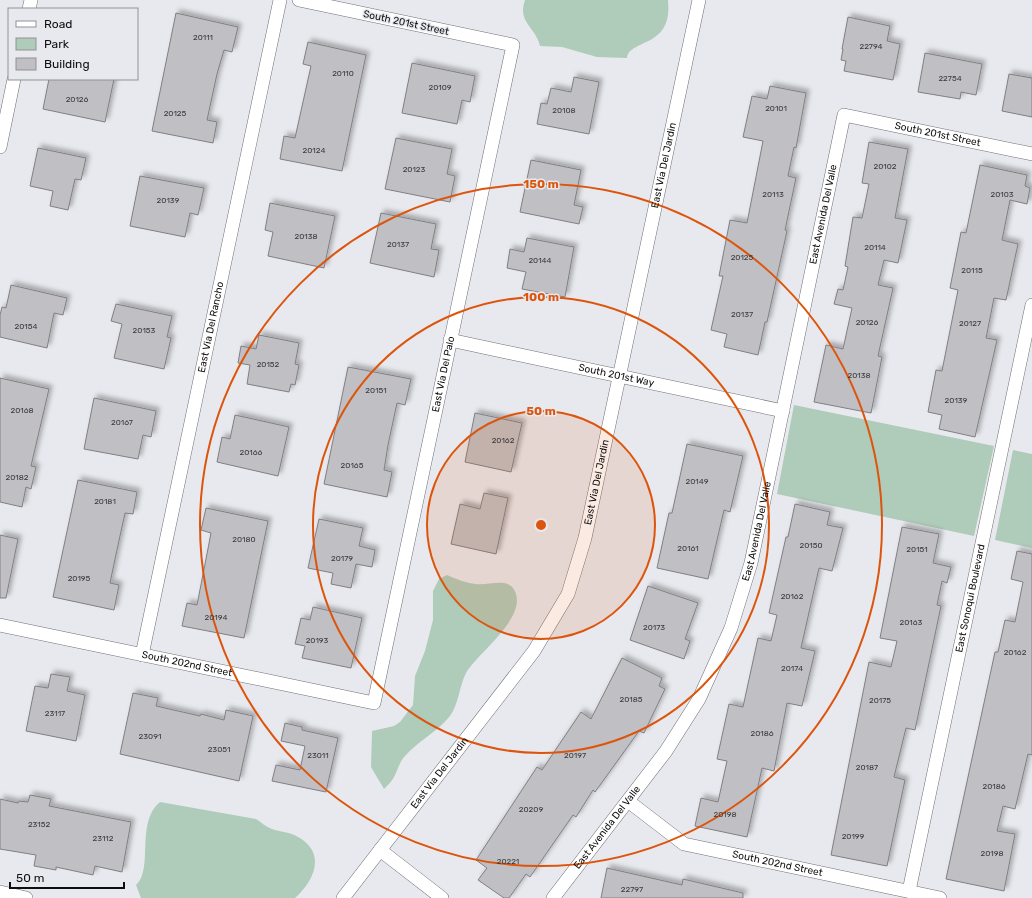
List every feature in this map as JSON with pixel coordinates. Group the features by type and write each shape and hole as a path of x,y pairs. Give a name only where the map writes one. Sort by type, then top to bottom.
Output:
{"street":[{"name":"East Via Del Rancho","path":"142,655 280,0"},
{"name":"South 201st Street","path":"299,0 513,45"},
{"name":"East Via Del Jardin","path":"344,898 534,652 568,594 585,538 699,0"},
{"name":"East Via Del Palo","path":"374,703 513,45"},
{"path":"0,147 14,80"},
{"name":"South 201st Street","path":"844,115 1032,154"},
{"name":"East Avenida Del Valle","path":"553,898 666,752 700,699 731,628 751,563 844,115"},
{"name":"East Sonoqui Boulevard","path":"909,891 1032,305"},
{"name":"South 201st Way","path":"450,340 783,411"},
{"name":"South 202nd Street","path":"0,625 374,703"},
{"name":"South 202nd Street","path":"628,801 684,844 940,898"},
{"path":"380,850 442,898"},
{"path":"0,892 26,898"}],"green space":[{"path":"525,0 668,0 668,16 664,27 658,35 635,47 627,58 597,57 562,47 540,46 535,34 525,20 523,14"},
{"path":"794,405 994,446 974,536 777,494"},
{"path":"1013,450 1032,454 1032,548 995,540"},
{"path":"447,575 461,581 472,583 506,583 510,585 513,588 517,599 515,610 501,633 466,673 450,716 405,756 393,779 384,789 371,767 372,731 394,726 400,722 413,705 415,676 425,651 433,620 433,591 439,579"},
{"path":"160,802 256,819 270,828 295,835 307,844 315,859 312,875 308,884 295,898 141,898 136,885 141,878 144,868 148,821"}],"building":[{"path":"176,13 238,27 232,52 224,50 207,120 217,122 213,143 152,131"},
{"path":"848,17 890,26 887,41 900,44 893,80 844,71 846,61 841,60"},
{"path":"308,42 366,55 342,171 280,159 284,136 295,138 311,66 303,64"},
{"path":"925,53 982,64 976,95 961,92 960,99 918,92"},
{"path":"412,63 475,76 470,102 462,100 457,124 402,113"},
{"path":"1009,74 1032,78 1032,117 1002,111"},
{"path":"574,77 599,82 589,134 537,124 541,103 547,104 551,88 571,92"},
{"path":"49,80 114,80 105,122 43,109"},
{"path":"770,86 806,93 796,148 794,147 788,176 796,178 785,230 787,231 767,322 765,322 758,355 724,347 727,334 711,330 723,276 719,276 730,220 747,223 763,141 743,137 752,96 767,99"},
{"path":"396,138 452,149 447,174 455,176 450,202 385,189"},
{"path":"869,142 908,149 895,218 907,220 898,263 884,260 878,285 893,288 878,356 882,357 871,413 814,402 826,345 843,349 852,308 834,304 838,289 843,290 848,267 845,266 853,217 862,218 869,184 862,183"},
{"path":"38,148 86,158 81,180 75,179 68,210 50,206 53,191 30,186"},
{"path":"531,160 581,170 574,205 583,207 579,224 520,212"},
{"path":"980,165 1027,175 1025,186 1030,188 1027,204 1010,200 1002,240 1018,244 1006,300 994,298 986,338 997,340 975,437 939,429 942,415 928,412 936,370 942,371 958,290 950,288 961,232 966,233"},
{"path":"140,176 204,188 198,215 190,213 185,237 130,226"},
{"path":"270,203 335,216 324,268 268,256 273,232 265,230"},
{"path":"381,213 436,224 431,249 439,250 434,277 370,263"},
{"path":"527,238 574,247 565,297 522,289 526,272 507,268 510,249 524,252"},
{"path":"11,285 67,298 63,315 54,313 47,348 0,337 0,315 2,307 6,308"},
{"path":"116,304 172,316 167,337 171,338 164,369 114,358 122,324 111,321"},
{"path":"259,335 299,343 295,364 299,365 295,385 291,384 289,392 247,384 250,365 238,363 241,346 256,349"},
{"path":"348,367 411,379 405,405 397,403 388,445 384,470 392,472 387,497 324,484"},
{"path":"0,378 49,389 31,466 36,467 31,489 26,487 22,507 0,502"},
{"path":"94,398 156,411 151,437 143,435 138,459 84,449"},
{"path":"475,413 522,423 511,472 465,462"},
{"path":"235,415 289,427 278,476 217,462 222,437 230,439"},
{"path":"687,444 743,456 730,512 724,510 708,579 657,568 669,513 672,513"},
{"path":"78,480 137,492 133,514 125,513 110,583 119,585 114,610 53,597"},
{"path":"484,493 508,498 496,554 451,544 460,504 480,509"},
{"path":"795,504 830,512 827,525 843,528 832,571 819,568 801,648 815,651 802,706 787,703 774,771 762,768 747,837 695,826 701,798 718,802 727,761 717,759 729,704 743,707 758,638 771,641 777,615 769,613"},
{"path":"206,508 268,521 244,638 182,626 187,603 197,605 211,533 201,530"},
{"path":"319,519 363,528 359,546 375,550 372,567 356,564 351,588 331,584 333,573 308,568"},
{"path":"902,527 939,534 933,563 951,567 947,583 942,581 937,605 941,606 915,730 906,728 894,777 905,780 887,866 831,855 869,662 891,667 897,641 880,638"},
{"path":"0,535 18,539 6,598 0,598"},
{"path":"1017,551 1032,554 1032,755 1028,754 1015,809 1003,806 997,831 1015,834 1004,891 946,879 995,652 998,652 1005,620 1015,622 1023,582 1011,579"},
{"path":"648,586 698,603 685,639 690,641 684,659 630,640"},
{"path":"313,607 362,618 351,668 302,658 305,646 295,644 301,618 310,620"},
{"path":"622,658 662,678 659,686 665,689 644,733 639,731 595,792 593,790 576,817 573,815 530,877 526,874 509,898 504,898 478,880 487,868 476,860 537,767 542,770 581,712 591,719"},
{"path":"51,674 70,677 67,691 85,695 76,741 26,731 35,686 48,688"},
{"path":"133,693 158,698 156,706 200,716 201,714 224,720 226,710 253,716 239,781 120,754"},
{"path":"285,723 302,727 302,730 338,738 326,792 272,781 276,765 300,770 305,746 281,741"},
{"path":"30,795 51,799 49,806 131,822 122,872 95,866 93,875 56,867 56,870 34,866 36,855 0,849 0,799 18,803 19,801 28,802"},
{"path":"607,868 682,885 683,879 743,893 743,898 601,898"}]}
